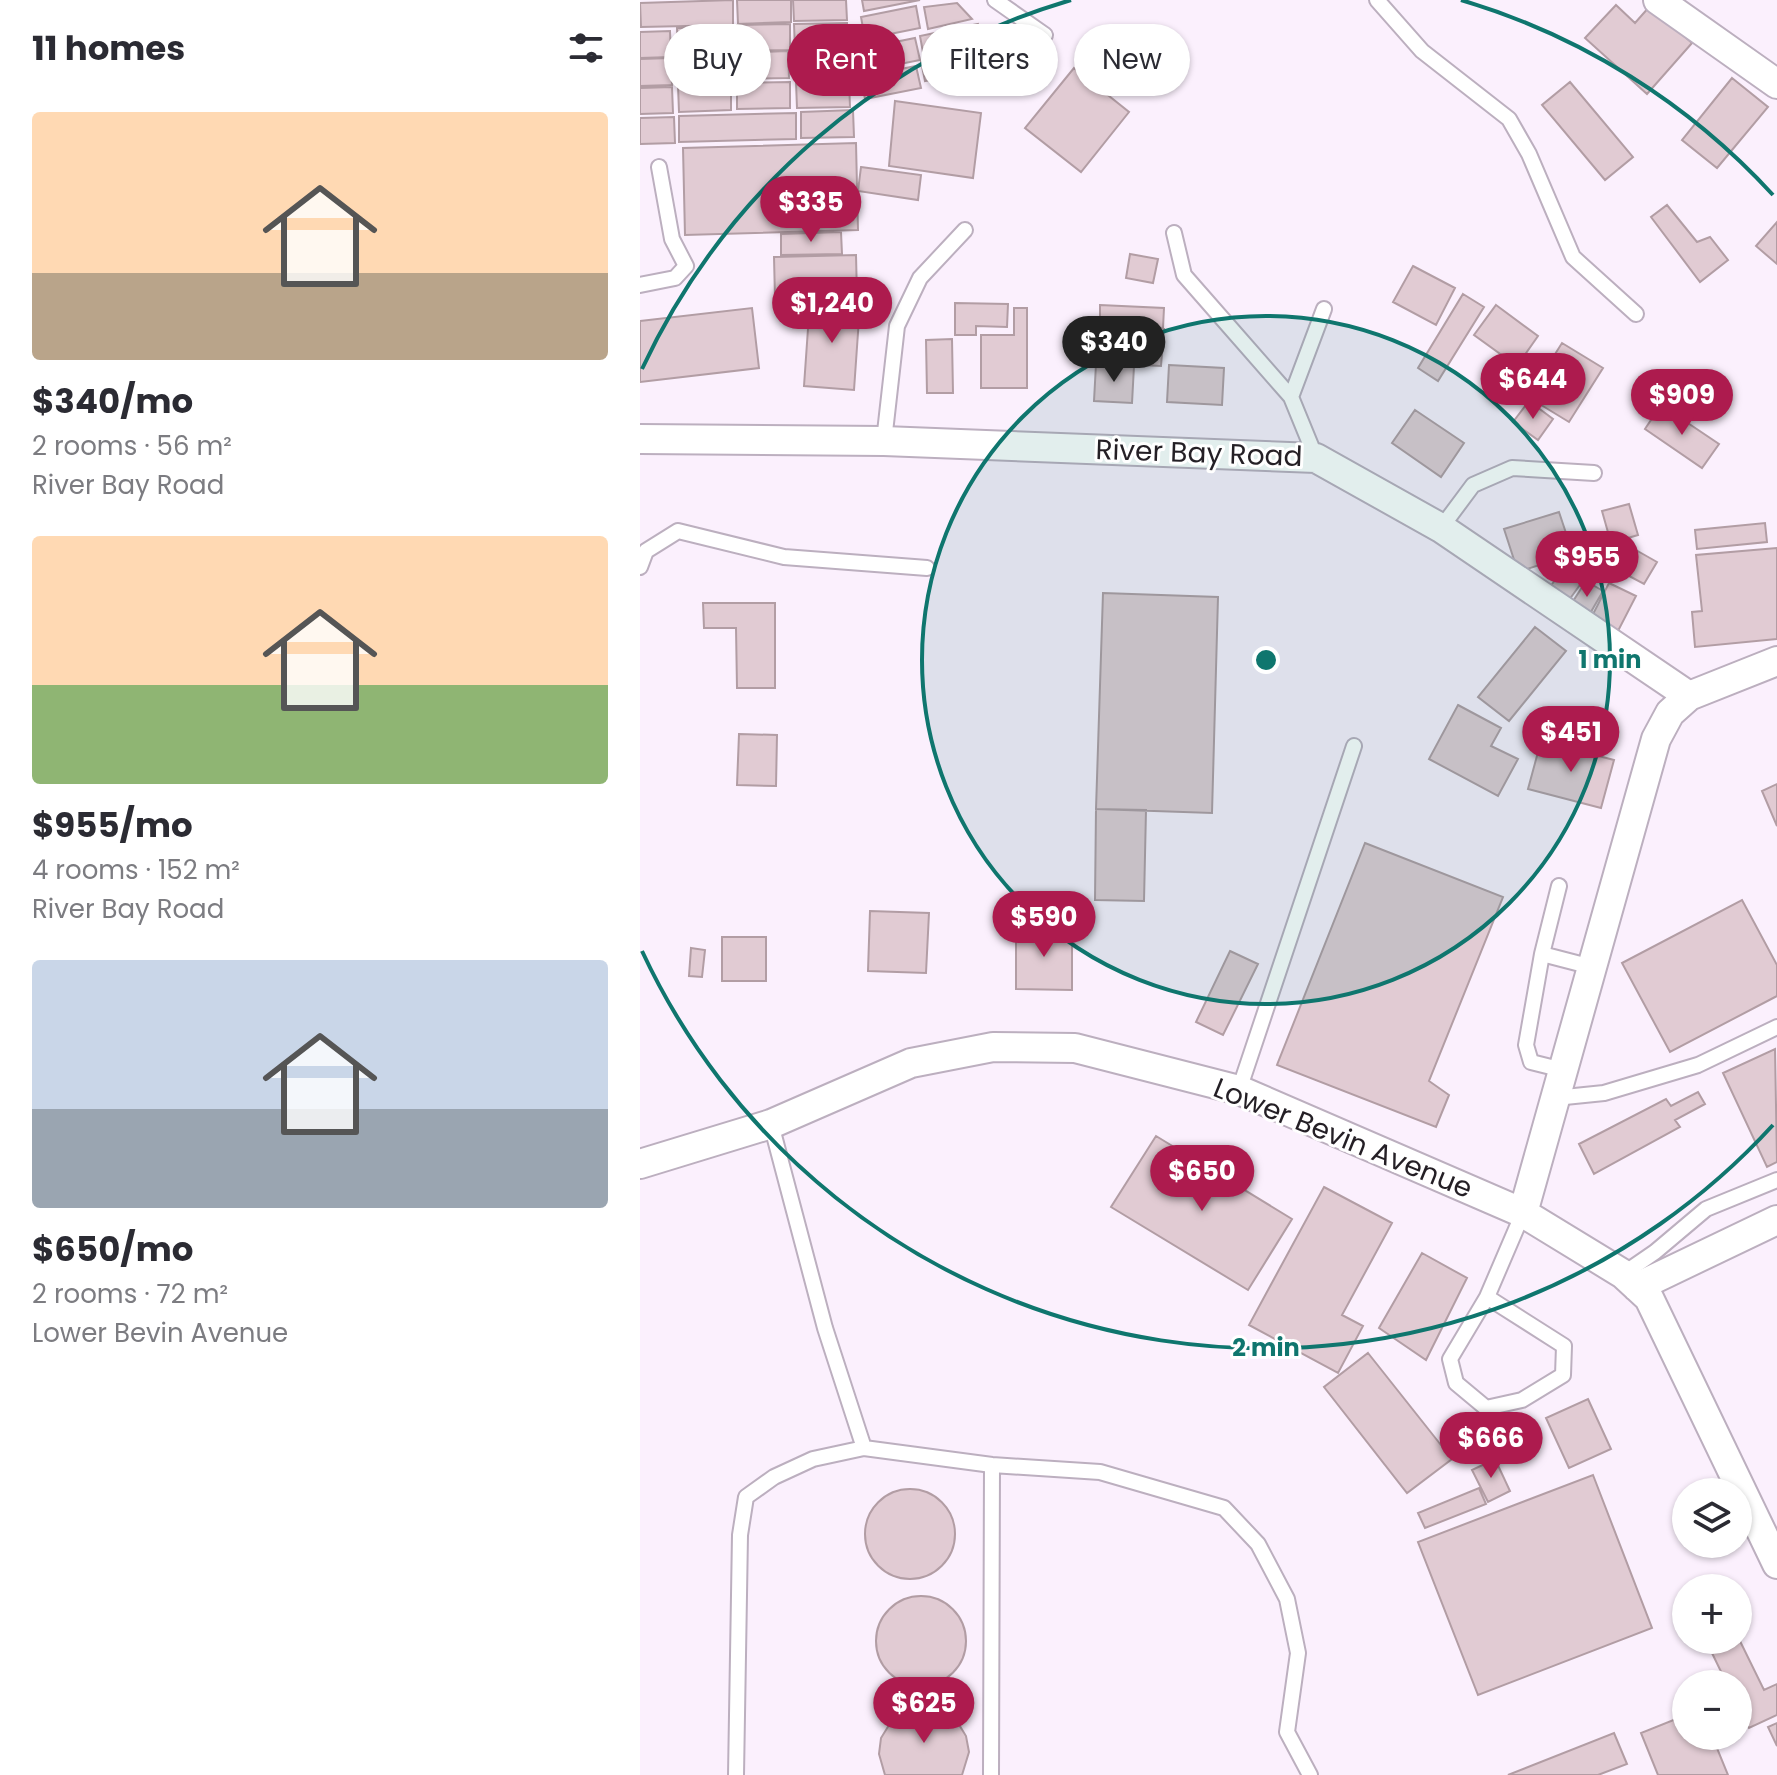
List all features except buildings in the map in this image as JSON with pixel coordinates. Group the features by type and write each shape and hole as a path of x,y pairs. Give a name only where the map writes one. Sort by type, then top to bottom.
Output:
{"street":[{"path":"1658,0 1777,84"},
{"name":"River Bay Road","path":"640,439 884,441 1316,458 1441,528 1689,696"},
{"path":"1523,1213 1656,739 1670,713 1689,696 1777,661"},
{"name":"Lower Bevin Avenue","path":"640,1164 771,1124 911,1063 993,1047 1075,1048 1239,1090 1523,1213 1630,1280 1649,1298 1777,1564"},
{"path":"1630,1280 1777,1220"}],"lane":[{"path":"995,0 1029,24"},
{"path":"1377,0 1422,51 1509,119 1529,154 1573,257 1636,314"},
{"path":"640,285 675,278 686,266 672,239 659,167"},
{"path":"884,441 897,326 920,278 965,230"},
{"path":"1174,233 1184,275 1291,397 1316,458"},
{"path":"1291,397 1324,309"},
{"path":"1441,528 1473,485 1512,468 1594,473"},
{"path":"640,567 646,551 678,531 784,557 927,568"},
{"path":"1239,1090 1354,746"},
{"path":"1559,886 1542,954 1526,1045 1531,1062 1563,1070"},
{"path":"1542,954 1592,967"},
{"path":"1555,1098 1604,1093 1698,1065 1777,1027"},
{"path":"771,1124 825,1328 864,1448"},
{"path":"1630,1280 1655,1252 1706,1209 1777,1180"},
{"path":"1487,1297 1564,1346 1563,1375 1522,1400 1486,1408 1456,1383 1450,1359 1487,1297 1523,1213"},
{"path":"736,1775 740,1535 746,1497 774,1477 813,1459 864,1448 992,1465 1100,1472 1224,1508 1258,1544 1287,1599 1298,1653 1287,1732 1310,1775"},
{"path":"991,1775 992,1465"}]}
